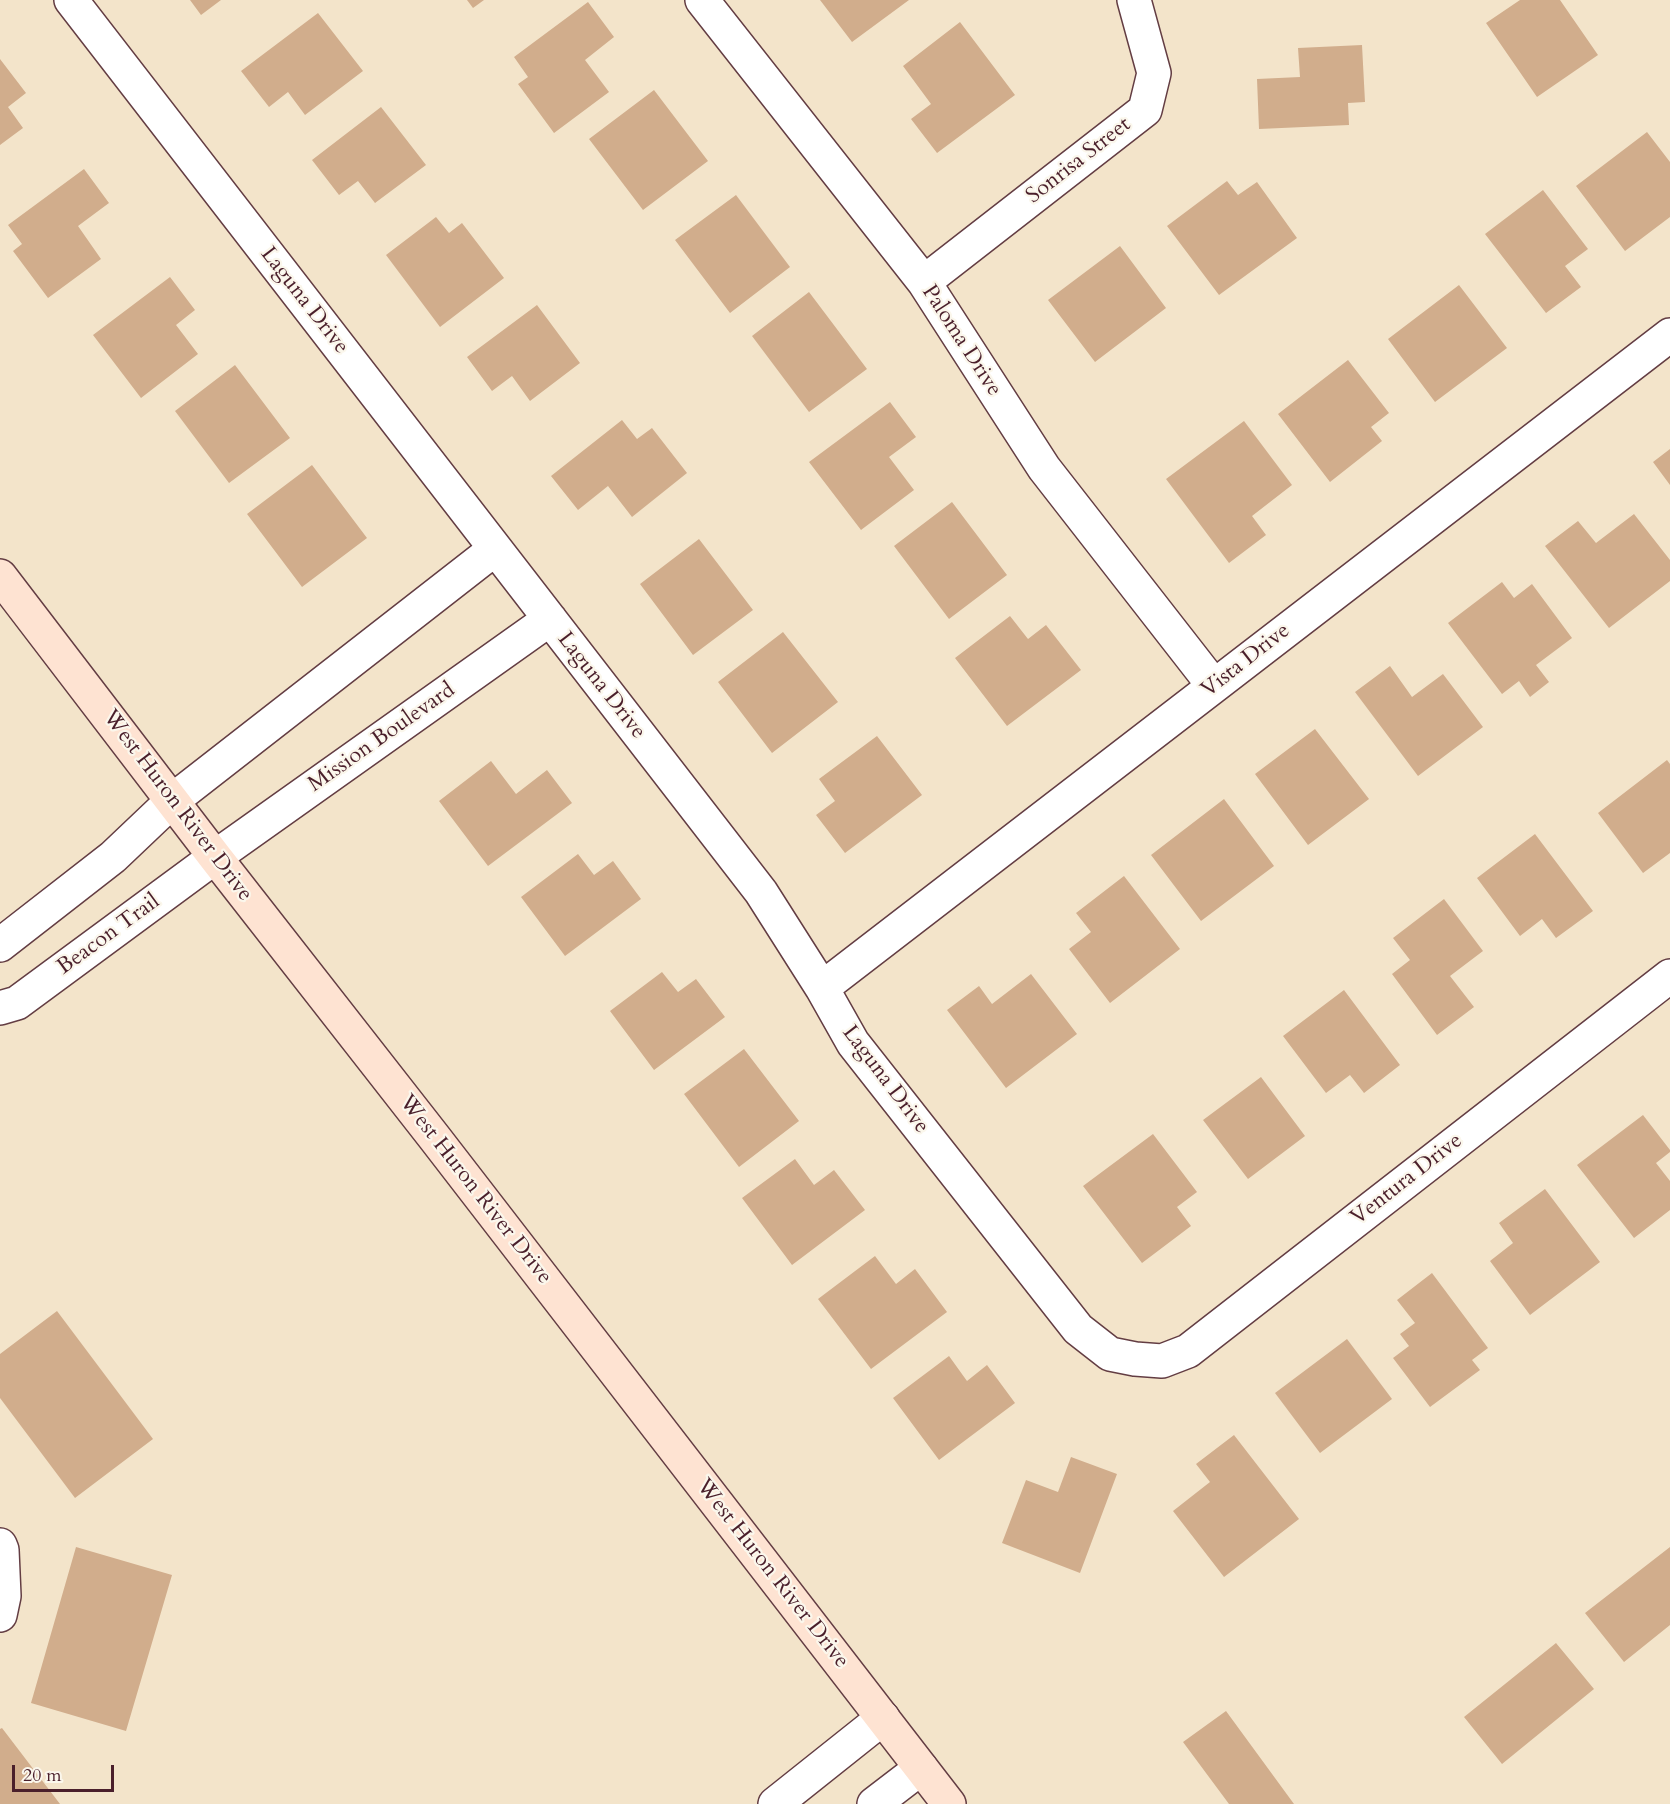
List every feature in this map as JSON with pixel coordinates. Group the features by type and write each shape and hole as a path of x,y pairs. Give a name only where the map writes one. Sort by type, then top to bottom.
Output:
{"main road":[{"name":"West Huron River Drive","path":"0,576 949,1804"}],"street":[{"name":"Laguna Drive","path":"71,0 761,892 822,988 853,1042 1078,1329 1110,1354 1135,1359"},
{"name":"Paloma Drive","path":"702,0 924,282 1044,468 1214,686"},
{"name":"Sonrisa Street","path":"924,282 1145,110 1154,73 1134,0"},
{"name":"Vista Drive","path":"822,988 1670,335"},
{"path":"0,945 113,856 173,800 495,549"},
{"name":"Mission Boulevard","path":"215,857 549,619"},
{"name":"Beacon Trail","path":"0,1008 16,1003 215,857"},
{"name":"Ventura Drive","path":"1135,1359 1162,1360 1188,1351 1670,976"},
{"path":"0,1545 4,1596 0,1615"},
{"path":"775,1804 883,1718"},
{"path":"874,1804 921,1768"}],"building":[{"path":"190,0 221,0 201,15"},
{"path":"467,0 484,0 473,8"},
{"path":"820,0 909,0 852,42"},
{"path":"1520,0 1560,0 1598,55 1537,97 1486,23"},
{"path":"588,2 614,37 585,60 609,92 554,133 518,84 528,77 514,57"},
{"path":"318,13 363,71 305,115 288,92 269,107 241,71"},
{"path":"960,22 1015,95 937,153 911,119 931,104 903,66"},
{"path":"1362,45 1365,102 1348,103 1349,125 1259,129 1257,79 1300,77 1298,48"},
{"path":"0,59 26,93 8,107 23,128 0,145"},
{"path":"654,90 708,161 643,210 589,139"},
{"path":"381,107 426,165 375,203 358,181 339,195 312,160"},
{"path":"1647,132 1670,162 1670,217 1625,251 1576,186"},
{"path":"84,169 109,203 78,226 101,259 48,298 13,251 22,244 8,225"},
{"path":"1227,181 1238,195 1257,182 1297,238 1219,295 1167,226"},
{"path":"1543,190 1588,249 1565,266 1581,287 1546,313 1485,234"},
{"path":"736,195 790,267 730,313 675,240"},
{"path":"436,217 449,233 462,223 504,278 440,327 386,255"},
{"path":"1120,246 1166,308 1095,362 1048,300"},
{"path":"170,277 195,310 176,325 198,354 141,398 93,335"},
{"path":"1459,285 1507,348 1435,402 1388,339"},
{"path":"809,292 867,369 809,412 752,336"},
{"path":"537,305 580,363 530,401 512,376 492,391 467,357"},
{"path":"1348,360 1389,413 1371,427 1382,441 1330,482 1278,414"},
{"path":"235,365 290,438 229,483 175,411"},
{"path":"890,402 916,437 889,457 914,490 861,530 809,462"},
{"path":"622,420 637,439 652,428 687,473 632,517 608,486 578,510 551,476"},
{"path":"1244,421 1292,485 1252,516 1266,535 1229,563 1166,479"},
{"path":"1670,449 1670,485 1653,462"},
{"path":"312,465 367,538 302,587 247,514"},
{"path":"952,502 1007,575 949,619 894,546"},
{"path":"1634,514 1670,560 1670,581 1609,628 1545,546 1578,521 1596,543"},
{"path":"699,539 753,610 693,655 640,584"},
{"path":"1502,582 1514,598 1532,584 1572,638 1536,665 1549,682 1530,697 1519,681 1502,694 1448,623"},
{"path":"1010,616 1028,639 1046,625 1081,670 1007,726 955,658"},
{"path":"783,632 838,702 772,753 718,682"},
{"path":"1390,666 1412,697 1443,674 1483,727 1418,776 1355,692"},
{"path":"1315,729 1369,799 1308,845 1255,774"},
{"path":"877,736 922,795 845,853 816,815 835,801 819,779"},
{"path":"1667,760 1670,764 1670,853 1643,873 1598,813"},
{"path":"491,761 516,794 547,770 572,803 488,866 439,801"},
{"path":"1224,799 1274,866 1201,921 1151,855"},
{"path":"1535,834 1593,911 1556,938 1542,919 1520,936 1477,878"},
{"path":"578,854 594,875 613,861 641,899 565,956 521,897"},
{"path":"1124,876 1180,949 1110,1003 1069,949 1091,932 1076,913"},
{"path":"1444,899 1483,951 1450,976 1474,1007 1437,1035 1392,974 1410,960 1393,938"},
{"path":"662,972 678,992 696,979 725,1017 654,1070 610,1011"},
{"path":"1031,974 1077,1034 1006,1088 947,1010 979,986 992,1004"},
{"path":"1344,990 1400,1065 1364,1093 1350,1075 1326,1093 1283,1036"},
{"path":"744,1049 799,1121 739,1167 684,1094"},
{"path":"1261,1077 1305,1136 1248,1179 1203,1120"},
{"path":"1643,1115 1670,1150 1656,1163 1670,1181 1670,1210 1634,1238 1577,1165"},
{"path":"1153,1134 1197,1192 1177,1207 1191,1226 1142,1263 1083,1186"},
{"path":"795,1159 814,1185 834,1170 865,1210 792,1265 742,1198"},
{"path":"1545,1189 1600,1262 1530,1315 1490,1261 1513,1243 1499,1223"},
{"path":"875,1256 896,1284 915,1269 947,1312 871,1369 818,1299"},
{"path":"1432,1273 1488,1348 1472,1360 1480,1370 1430,1407 1393,1358 1409,1346 1400,1334 1415,1323 1397,1300"},
{"path":"57,1311 153,1439 75,1498 0,1398 0,1354"},
{"path":"1347,1339 1392,1399 1320,1453 1275,1393"},
{"path":"949,1356 967,1381 987,1365 1015,1403 939,1460 893,1398"},
{"path":"1234,1435 1299,1519 1224,1577 1173,1511 1210,1482 1196,1464"},
{"path":"1071,1457 1117,1474 1080,1573 1002,1543 1026,1480 1058,1492"},
{"path":"76,1547 172,1575 126,1731 31,1703"},
{"path":"1670,1547 1670,1625 1624,1662 1585,1613"},
{"path":"1556,1643 1594,1689 1502,1764 1464,1717"},
{"path":"1226,1711 1294,1804 1229,1804 1183,1742"},
{"path":"2,1728 60,1804 0,1804 0,1729"}]}
